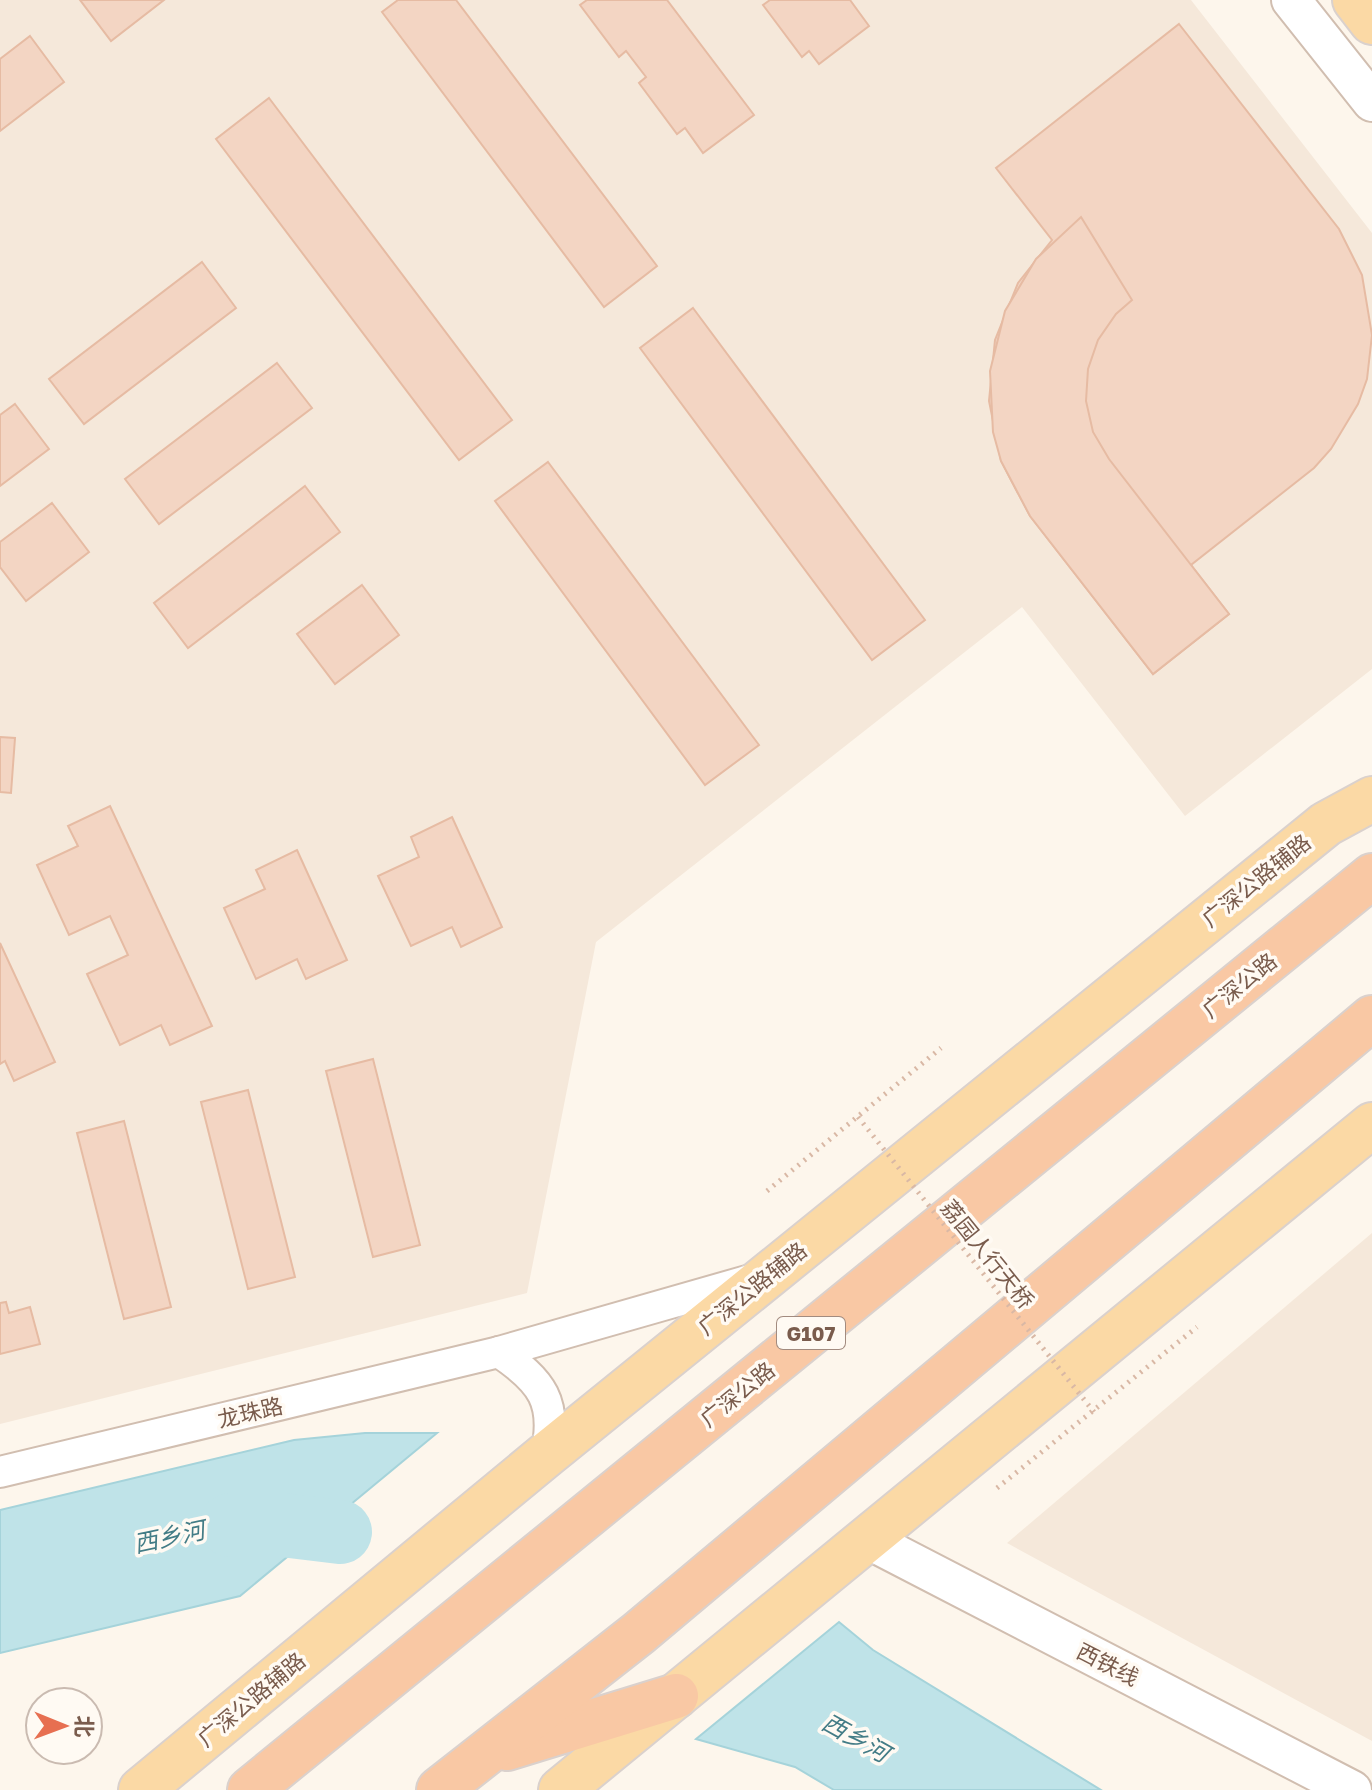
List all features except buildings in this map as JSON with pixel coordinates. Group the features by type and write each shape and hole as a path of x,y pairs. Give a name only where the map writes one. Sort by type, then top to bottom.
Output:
{"highway":[{"name":"广深公路","path":"250,1790 1372,876"},
{"path":"439,1790 639,1633 1372,1018"},
{"path":"482,1756 676,1696"}],"main road":[{"path":"1355,0 1372,22"},
{"name":"广深公路辅路","path":"141,1790 546,1455 1326,824 1372,799"},
{"path":"561,1790 1372,1125"}],"street":[{"path":"1291,0 1372,102"},
{"path":"1326,824 1372,777"},
{"name":"龙珠路","path":"0,1472 499,1352 767,1275"},
{"path":"499,1352 527,1371 546,1396 553,1426 546,1455"},
{"name":"西铁线","path":"865,1538 1352,1790"}],"path":[{"path":"767,1191 941,1048"},
{"name":"荔园人行天桥","path":"858,1117 1094,1412"},
{"path":"993,1492 1197,1327"}],"shaded area":[{"path":"0,0 1191,0 1372,233 1372,669 1185,816 1022,607 596,942 527,1293 0,1424"},
{"path":"1372,1233 1372,1741 1007,1543"}],"water":[{"path":"365,1433 437,1433 240,1596 0,1653 0,1510 294,1440"},
{"path":"839,1622 873,1650 1101,1790 834,1790 795,1767 696,1739"}],"waterway":[{"name":"西乡河","path":"231,1525 282,1525 340,1532"}]}
